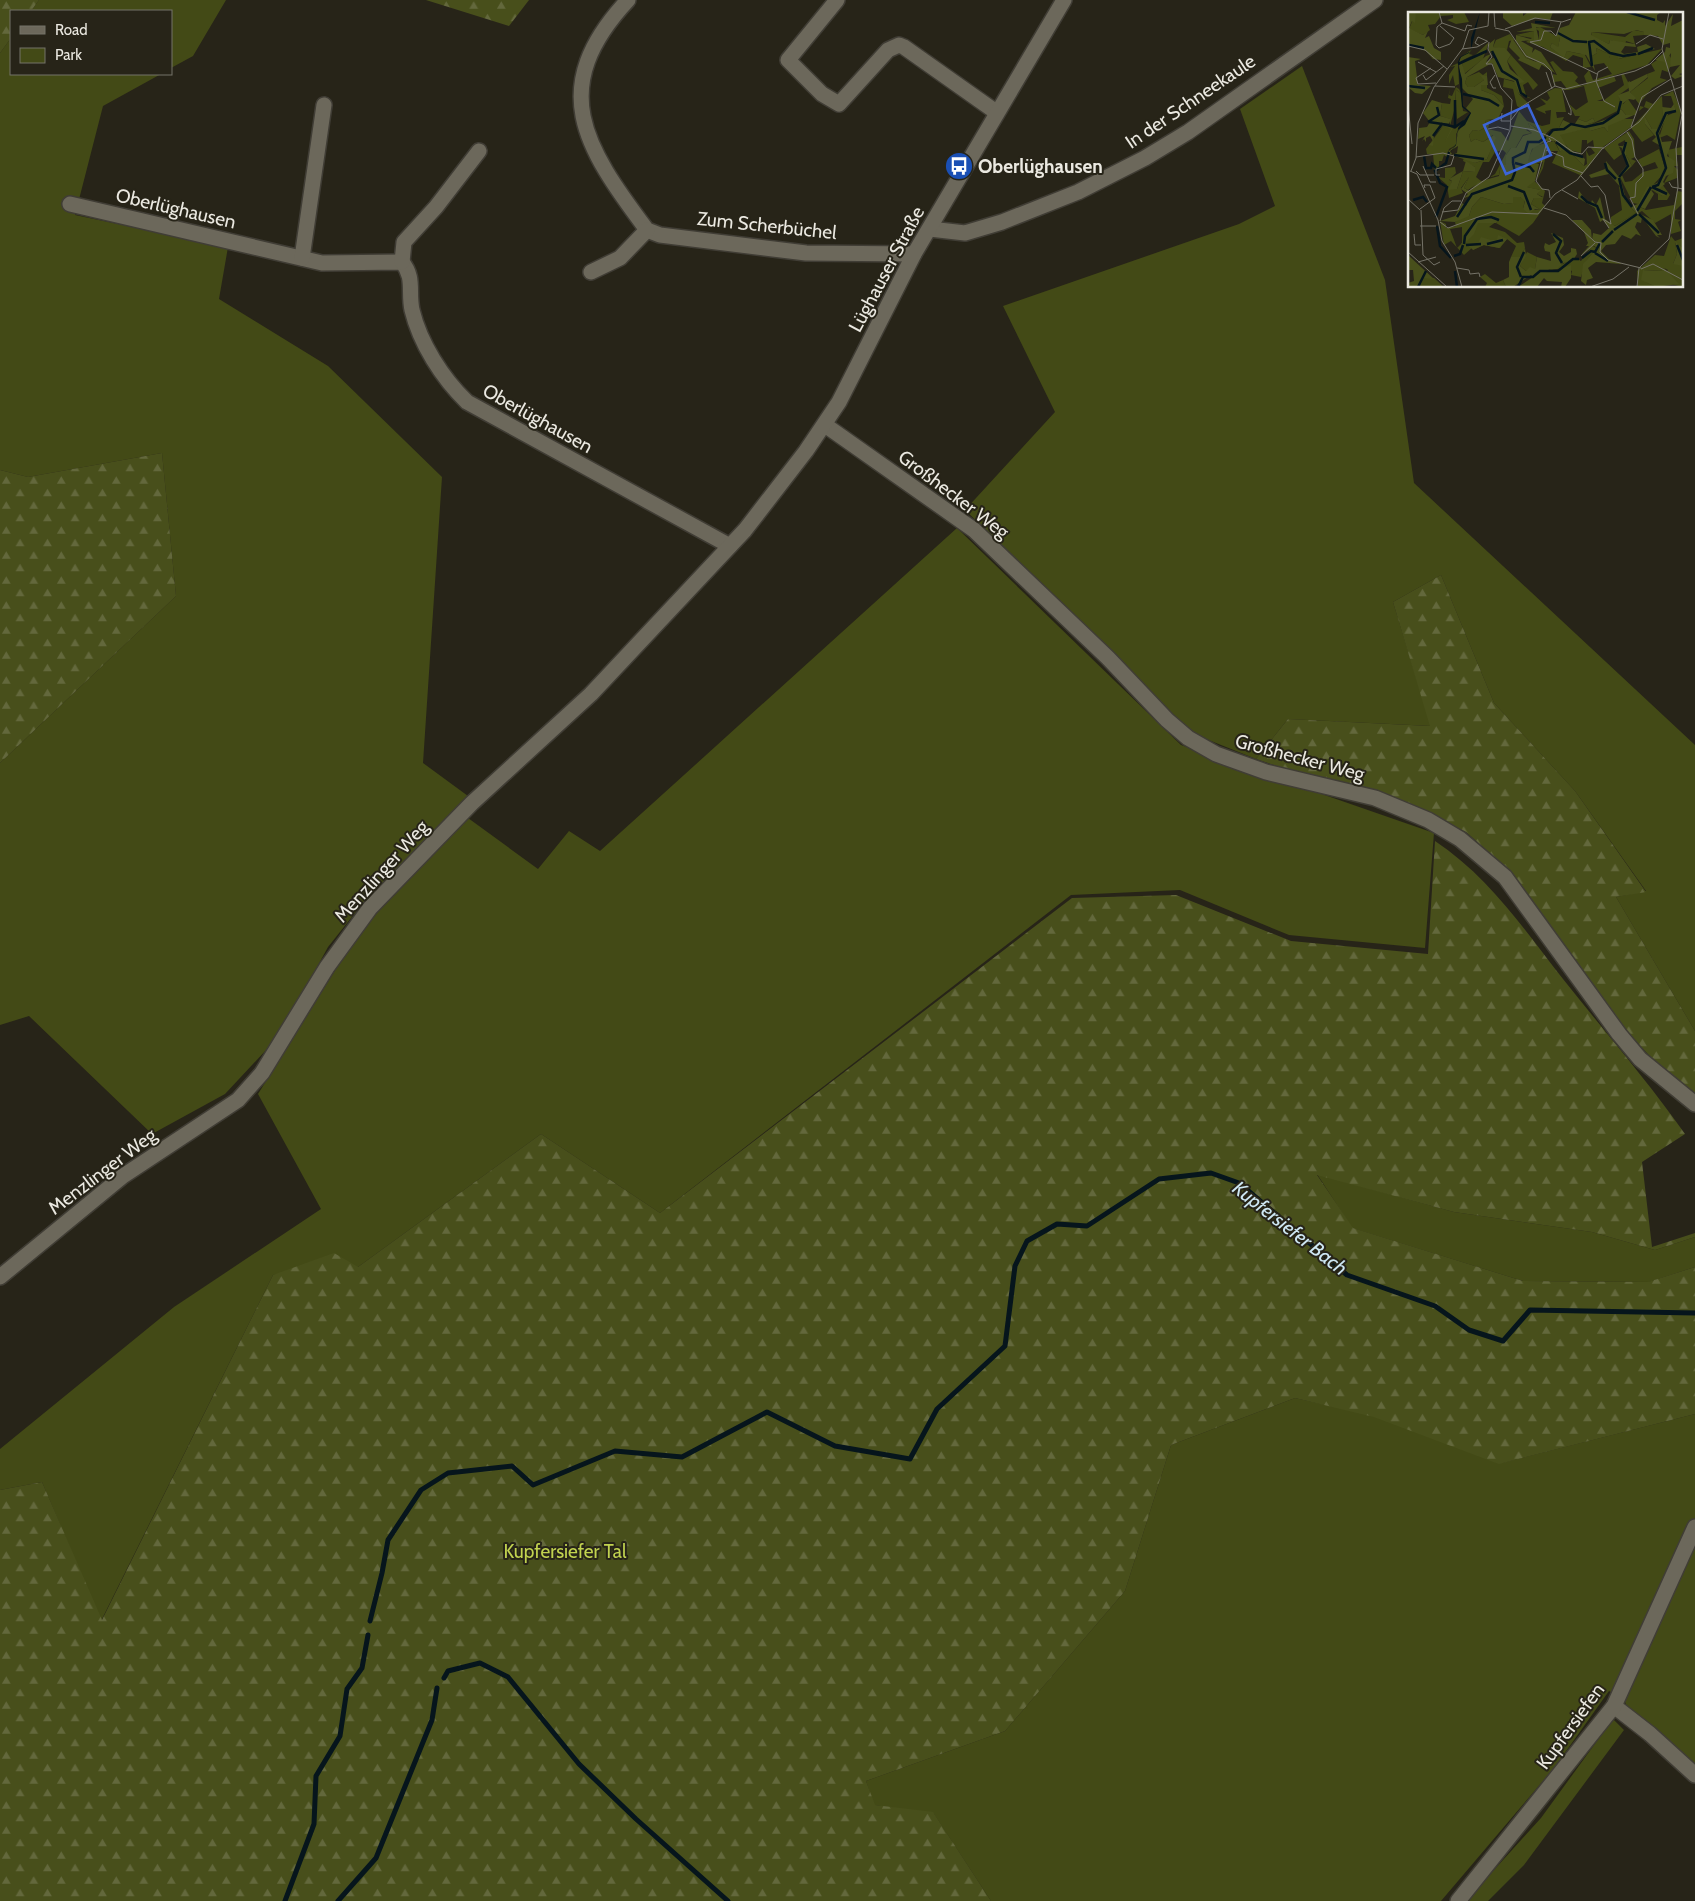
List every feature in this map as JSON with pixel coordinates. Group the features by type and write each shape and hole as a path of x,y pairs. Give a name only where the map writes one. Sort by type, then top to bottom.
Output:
{"street":[{"path":"591,272 620,258 648,230 589,142 582,116 582,86 587,59 599,36 628,0"},
{"path":"837,0 788,60 822,94 839,104 888,50 898,45 904,46 996,112"},
{"name":"Lüghauser Straße","path":"730,546 825,425 839,402 914,254 996,112 1064,0"},
{"name":"In der Schneekaule","path":"930,229 965,233 1002,222 1078,192 1145,158 1188,132 1375,0"},
{"path":"302,258 324,105"},
{"path":"402,262 404,242 436,207 479,151"},
{"name":"Oberlüghausen","path":"70,204 322,262 402,262 410,271 412,307 416,324 440,370 455,391 467,402 730,546"},
{"name":"Zum Scherbüchel","path":"648,230 660,235 806,253 914,254"},
{"name":"Großhecker Weg","path":"825,425 974,530 1108,658 1167,720 1188,738 1216,754 1266,772 1375,798 1428,820 1460,839 1505,877 1640,1060 1695,1104"},
{"name":"Menzlinger Weg","path":"0,1277 123,1176 238,1100 262,1073 327,967 370,908 472,803 591,694 730,546"},
{"name":"Kupfersiefen","path":"1458,1901 1614,1706 1695,1527"},
{"path":"1614,1706 1650,1734 1695,1775"}],"green space":[{"path":"0,0 39,0 32,10 10,10 10,39 0,53"},
{"path":"39,0 226,0 193,56 172,67 172,10 32,10"},
{"path":"426,0 529,0 509,26"},
{"path":"10,39 10,75 159,75 103,106 75,215 228,247 219,299 328,366 442,477 423,763 468,796 363,903 328,947 280,1035 225,1094 152,1134 29,1016 0,1025 0,763 176,596 162,453 28,477 0,470 0,53"},
{"path":"1302,66 1385,280 1414,483 1695,745 1695,1031 1616,897 1646,891 1575,791 1494,703 1441,575 1393,602 1431,726 1288,719 1256,759 1186,731 1072,612 965,510 1055,412 1003,306 1239,224 1275,206 1240,109"},
{"path":"162,453 176,596 0,763 0,470 28,477"},
{"path":"957,528 1181,745 1434,833 1425,948 1289,935 1180,890 1071,895 660,1213 541,1134 358,1267 273,1275 101,1621 42,1482 0,1490 0,1449 174,1307 321,1209 258,1094 354,940 377,913 468,818 538,869 569,831 600,851"},
{"path":"1441,575 1494,703 1575,791 1646,892 1616,897 1695,1031 1695,1096 1655,1062 1626,1030 1512,873 1466,832 1375,790 1324,782 1256,759 1288,719 1430,726 1393,602"},
{"name":"Kupfersiefer Tal","path":"1435,841 1472,871 1505,905 1641,1075 1685,1134 1642,1162 1652,1247 1695,1233 1695,1237 1655,1250 1592,1232 1454,1212 1317,1175 1353,1228 1523,1281 1648,1282 1695,1267 1695,1414 1499,1464 1374,1417 1295,1398 1171,1445 1125,1591 1005,1731 866,1781 875,1805 933,1812 991,1901 0,1901 0,1490 42,1482 102,1620 273,1275 334,1253 358,1267 541,1134 660,1213 1072,898 1176,895 1291,941 1428,954"},
{"path":"1317,1174 1454,1212 1592,1232 1655,1250 1695,1237 1695,1267 1649,1282 1523,1281 1352,1228"},
{"path":"1295,1398 1376,1416 1501,1463 1695,1414 1695,1772 1628,1710 1624,1699 1609,1691 1554,1768 1441,1901 991,1901 934,1814 874,1805 866,1781 1005,1731 1125,1591 1171,1445"},
{"path":"1613,1719 1624,1730 1524,1865 1488,1901 1466,1901 1541,1818"}],"waterway":[{"name":"Kupfersiefer Bach","path":"370,1621 388,1540 421,1490 448,1473 512,1466 533,1485 615,1451 682,1457 767,1412 835,1446 910,1459 937,1409 1005,1346 1015,1266 1027,1241 1057,1224 1087,1226 1159,1179 1211,1173 1239,1183 1347,1275 1435,1306 1469,1330 1503,1341 1530,1310 1695,1313"},
{"name":"Kupfersiefer Bach","path":"285,1901 314,1824 316,1776 340,1736 347,1689 362,1668 368,1635"},
{"path":"444,1678 448,1671 480,1663 508,1677 579,1764 636,1819 728,1901"},
{"path":"338,1901 376,1858 432,1720 437,1688"}],"place":[{"name":"Oberlüghausen","path":"959,166"}]}
